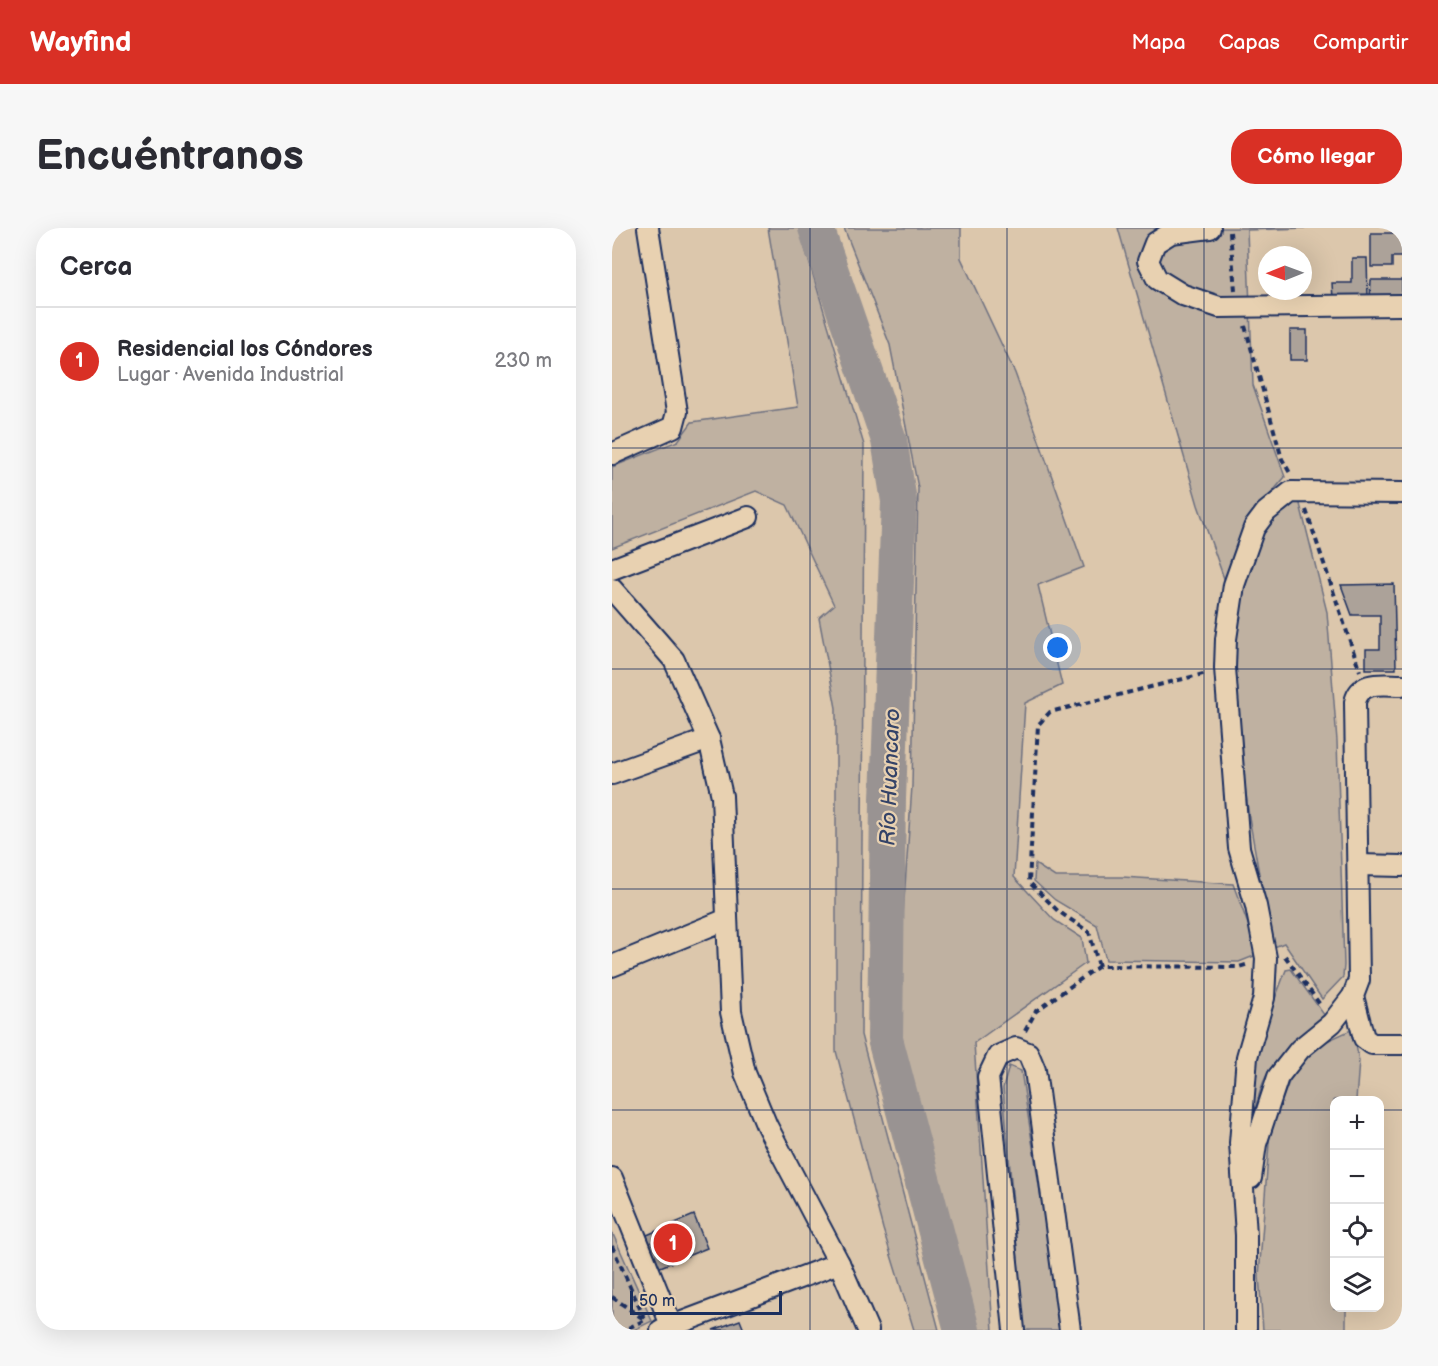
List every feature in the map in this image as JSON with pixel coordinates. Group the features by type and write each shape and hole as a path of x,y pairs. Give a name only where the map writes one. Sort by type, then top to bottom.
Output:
{"street":[{"path":"612,454 673,427 676,412 648,228"},
{"path":"1210,228 1171,233 1155,243 1148,261 1156,279 1183,295 1219,307 1402,306"},
{"path":"1246,1330 1246,1235 1240,1143 1247,1057 1264,998 1266,958 1256,906 1239,848 1225,668 1228,622 1234,585 1254,528 1266,512 1291,492 1402,493"},
{"path":"612,569 748,517"},
{"path":"612,589 675,660 709,739 722,796 731,1012 745,1073 767,1126 839,1263 867,1330"},
{"path":"1246,1235 1256,1144 1272,1089 1295,1054 1332,1023 1353,996 1359,980 1355,702 1358,691 1365,686 1402,685"},
{"path":"612,774 709,739"},
{"path":"1358,865 1402,866"},
{"path":"612,966 727,920"},
{"path":"1353,996 1364,1038 1372,1044 1402,1044"},
{"path":"1014,1330 988,1077 998,1056 1016,1048 1029,1053 1035,1070 1070,1330"},
{"path":"612,1178 663,1326 839,1263"}],"path":[{"path":"1230,228 1236,300 1240,308"},
{"path":"1099,966 1089,932 1058,911 1029,882 1038,725 1050,712 1225,668"},
{"path":"1016,1048 1036,1011 1099,966 1239,967 1283,952 1332,1023"},
{"path":"612,1246 663,1326"},
{"path":"612,1297 663,1326"},
{"path":"624,1330 663,1326"},
{"path":"649,1330 663,1326"}],"shaded area":[{"path":"768,228 799,228 864,445 861,1035 939,1330 914,1330 883,1229 836,1051 836,708 819,618 834,605 787,505 756,491 612,548 612,467 678,441 692,422 798,407"},
{"path":"844,228 961,228 961,258 1015,373 1084,567 1038,585 1062,685 1025,703 1014,877 1054,920 1082,938 1086,963 974,1043 993,1330 971,1330 901,1052 897,1001 912,786 918,488 890,345"},
{"path":"1118,228 1305,228 1247,230 1253,385 1285,477 1252,516 1227,587 1198,505"},
{"path":"1297,492 1327,612 1337,741 1344,965 1343,977 1322,999 1284,943 1272,948 1249,817 1230,668 1241,587 1252,552 1286,499"},
{"path":"1035,864 1055,877 1122,877 1233,884 1259,954 1239,962 1106,960 1097,925 1055,900 1034,881"},
{"path":"1291,969 1325,1016 1290,1046 1268,1073 1242,1144 1252,1059 1286,970"},
{"path":"1353,1029 1359,1061 1356,1096 1330,1096 1330,1312 1346,1312 1346,1330 1263,1330 1259,1276 1270,1130 1291,1077 1316,1046"},
{"path":"1009,1066 1021,1071 1059,1330 1024,1330 1003,1088"},
{"path":"612,1232 652,1321 634,1330 612,1330"}],"building":[{"path":"1371,233 1402,233 1402,257 1392,257 1392,267 1371,267"},
{"path":"1352,258 1367,258 1368,299 1333,299 1332,283 1352,283"},
{"path":"1371,280 1402,280 1402,299 1370,299"},
{"path":"1290,330 1307,330 1307,360 1290,360"},
{"path":"1394,584 1396,669 1366,669 1366,649 1380,649 1380,615 1352,615 1341,585"},
{"path":"694,1215 707,1248 653,1270 640,1238"},
{"path":"740,1320 744,1330 713,1330"}],"waterway":[{"name":"Río Huancaro","path":"816,228 889,440 899,501 888,799 885,1039 962,1330"}],"place":[{"name":"Residencial los Cóndores","path":"673,1243"}]}
